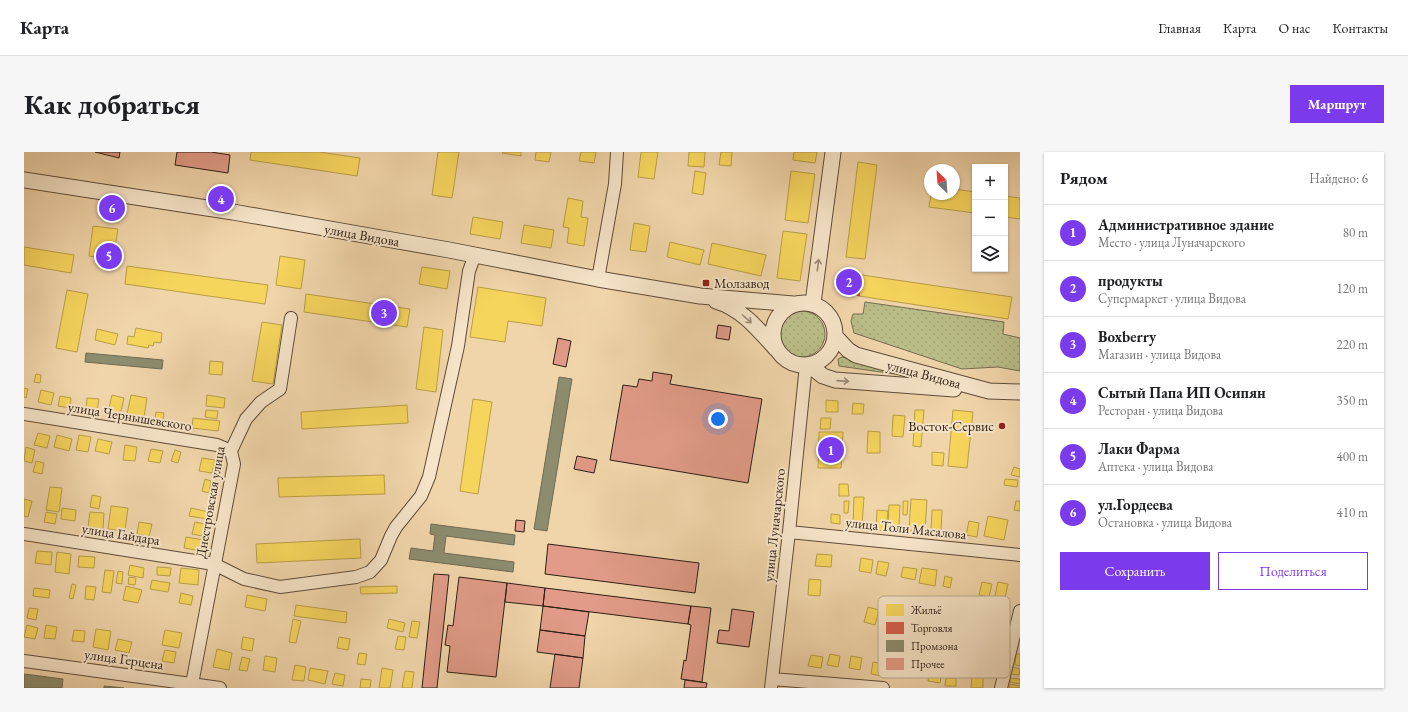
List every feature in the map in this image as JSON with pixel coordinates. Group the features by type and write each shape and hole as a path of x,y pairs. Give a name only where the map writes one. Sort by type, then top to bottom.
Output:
{"street":[{"path":"598,279 615,184 617,152"},
{"path":"813,303 833,152"},
{"name":"улица Видова","path":"24,180 233,212 475,255 598,279 700,296"},
{"name":"улица Гайдара","path":"24,534 214,564 244,579 280,587 356,578 370,572 381,560 396,527 421,496 429,477 458,346 469,271 475,255"},
{"path":"700,296 793,304 802,302 813,303 820,306 832,319 836,337 833,347 827,356 818,362 807,365 798,365 790,362 782,356 742,314 724,303 700,296"},
{"path":"776,349 772,332 774,323 782,311 793,304"},
{"name":"Днестровская улица","path":"192,684 234,464 231,451 246,419 261,402 280,389 291,318"},
{"name":"улица Видова","path":"836,337 848,350 856,355 989,391 1020,392"},
{"path":"807,365 823,376 835,380 989,391"},
{"name":"улица Луначарского","path":"771,684 807,365"},
{"name":"улица Чернышевского","path":"24,414 218,445 231,451"},
{"name":"улица Толи Масалова","path":"789,532 1020,555"},
{"path":"1010,652 1020,612"},
{"name":"улица Герцена","path":"24,661 220,688"},
{"path":"1001,688 1004,678"},
{"path":"771,684 883,688"}],"green space":[{"path":"865,302 1004,322 1003,334 1020,338 1020,371 998,367 962,369 854,333 851,321 853,314 863,314"},
{"path":"802,311 815,315 821,321 825,334 821,347 815,353 802,357 789,353 783,347 779,334 783,321 789,315"},
{"path":"842,357 937,380 839,366 838,359"}],"building: Жильё":[{"path":"251,152 319,152 360,158 357,176 250,160"},
{"path":"438,152 459,152 452,198 432,195"},
{"path":"521,152 521,156 502,153"},
{"path":"536,152 551,152 549,162 535,160"},
{"path":"581,152 596,152 594,163 579,161"},
{"path":"641,152 658,152 654,179 638,177"},
{"path":"689,152 705,152 704,167 688,166"},
{"path":"721,152 732,152 731,166 719,165"},
{"path":"794,152 817,152 815,163 793,160"},
{"path":"858,162 877,165 865,259 846,257"},
{"path":"695,171 706,173 703,195 692,193"},
{"path":"791,171 815,174 808,223 785,220"},
{"path":"960,190 972,192 972,213 929,207 930,200 960,200"},
{"path":"1008,196 1020,198 1020,219 1008,217"},
{"path":"568,198 583,201 581,217 588,218 584,246 567,243 569,228 563,227"},
{"path":"473,217 503,222 500,239 470,234"},
{"path":"634,223 650,226 646,252 630,250"},
{"path":"524,225 554,230 551,248 521,243"},
{"path":"93,226 118,229 113,260 89,256"},
{"path":"783,231 807,234 800,281 777,278"},
{"path":"670,242 704,250 700,265 667,257"},
{"path":"712,243 766,255 761,276 708,264"},
{"path":"24,247 74,255 71,273 24,265"},
{"path":"280,256 305,260 301,289 276,285"},
{"path":"127,266 268,285 265,304 125,284"},
{"path":"422,267 450,271 447,289 419,284"},
{"path":"862,275 1012,297 1008,319 859,296"},
{"path":"478,287 546,298 542,326 508,321 505,342 470,337"},
{"path":"67,290 88,294 77,352 56,348"},
{"path":"306,294 410,309 407,327 304,312"},
{"path":"262,322 282,325 273,384 252,381"},
{"path":"424,327 443,330 436,392 416,389"},
{"path":"136,328 162,333 161,343 154,342 153,346 149,345 148,348 127,344 128,336 134,337"},
{"path":"97,329 118,334 115,345 95,340"},
{"path":"210,361 223,362 222,375 209,374"},
{"path":"36,374 41,375 40,383 34,382"},
{"path":"24,388 28,389 26,398 24,397"},
{"path":"41,390 54,393 51,405 38,402"},
{"path":"112,395 124,398 120,416 108,413"},
{"path":"131,395 147,398 144,417 127,414"},
{"path":"207,395 225,398 224,408 206,406"},
{"path":"60,396 71,398 70,408 58,406"},
{"path":"87,398 99,399 97,411 86,410"},
{"path":"473,399 492,402 478,494 460,491"},
{"path":"826,400 838,401 838,412 826,412"},
{"path":"853,403 864,404 863,414 852,414"},
{"path":"407,405 408,423 302,429 301,412"},
{"path":"206,410 218,411 217,419 205,417"},
{"path":"915,410 924,410 921,447 913,446"},
{"path":"953,410 973,412 967,468 948,466"},
{"path":"156,412 164,413 163,420 155,419"},
{"path":"893,415 905,416 903,437 892,436"},
{"path":"193,418 220,421 218,431 192,428"},
{"path":"821,418 831,418 830,429 820,429"},
{"path":"868,431 880,432 880,453 867,453"},
{"path":"819,432 843,432 841,468 818,468"},
{"path":"38,433 50,436 47,448 34,445"},
{"path":"57,435 72,439 69,451 54,447"},
{"path":"79,435 91,437 88,452 76,450"},
{"path":"98,439 112,442 109,454 95,451"},
{"path":"125,445 137,447 135,461 123,460"},
{"path":"26,447 35,450 32,463 24,461"},
{"path":"151,449 163,451 160,463 148,461"},
{"path":"175,450 181,452 178,463 171,461"},
{"path":"932,452 944,453 943,466 932,465"},
{"path":"202,458 215,460 212,473 199,471"},
{"path":"36,461 44,463 42,474 33,472"},
{"path":"1014,467 1020,469 1020,477 1011,475"},
{"path":"384,475 385,494 279,497 278,478"},
{"path":"205,479 211,481 209,493 202,491"},
{"path":"1005,479 1018,480 1017,487 1004,485"},
{"path":"839,484 848,484 849,496 839,496"},
{"path":"50,487 62,488 59,512 46,510"},
{"path":"92,495 101,497 99,509 90,507"},
{"path":"854,497 864,497 862,526 853,525"},
{"path":"24,499 32,501 28,517 24,516"},
{"path":"911,499 927,500 925,531 909,530"},
{"path":"844,501 849,501 848,513 844,513"},
{"path":"903,501 908,501 907,515 903,515"},
{"path":"1016,501 1020,501 1020,511 1014,510"},
{"path":"889,505 900,505 899,526 888,526"},
{"path":"111,506 128,508 125,531 108,529"},
{"path":"62,508 76,510 75,521 61,519"},
{"path":"191,508 209,512 207,519 189,516"},
{"path":"877,510 888,511 886,531 876,530"},
{"path":"932,510 942,510 941,531 931,530"},
{"path":"46,512 57,514 55,524 44,522"},
{"path":"90,512 104,513 103,529 88,527"},
{"path":"831,514 840,515 840,524 831,523"},
{"path":"988,516 1008,520 1004,540 984,536"},
{"path":"969,521 979,523 977,537 966,535"},
{"path":"139,522 152,524 149,537 137,534"},
{"path":"195,522 205,524 202,536 192,534"},
{"path":"186,537 204,540 202,551 184,548"},
{"path":"360,539 361,558 257,563 256,544"},
{"path":"37,551 52,552 51,565 35,563"},
{"path":"57,552 71,554 69,574 55,572"},
{"path":"817,554 832,555 831,567 815,566"},
{"path":"79,556 95,557 94,568 78,567"},
{"path":"861,558 873,560 871,573 859,571"},
{"path":"878,561 889,563 886,576 876,574"},
{"path":"130,565 144,568 143,578 128,575"},
{"path":"157,567 171,568 170,576 157,575"},
{"path":"903,567 917,569 915,580 901,577"},
{"path":"181,568 199,570 198,585 179,583"},
{"path":"922,568 937,570 935,586 919,583"},
{"path":"105,570 114,571 111,593 102,592"},
{"path":"118,571 123,572 122,584 116,583"},
{"path":"945,576 952,578 950,588 943,586"},
{"path":"129,577 136,578 135,585 128,584"},
{"path":"809,579 821,580 820,596 808,595"},
{"path":"152,580 170,583 168,592 150,589"},
{"path":"982,582 992,584 989,596 979,595"},
{"path":"998,582 1008,584 1005,596 995,596"},
{"path":"72,584 76,585 73,599 69,598"},
{"path":"86,586 96,587 94,600 85,599"},
{"path":"126,586 142,590 138,603 123,600"},
{"path":"397,586 397,593 361,594 360,587"},
{"path":"34,588 50,590 49,598 33,596"},
{"path":"181,593 193,596 191,605 179,603"},
{"path":"247,595 267,599 265,611 245,607"},
{"path":"296,605 347,612 346,623 294,616"},
{"path":"868,607 878,610 875,625 864,622"},
{"path":"29,608 38,609 36,620 27,618"},
{"path":"293,619 301,621 296,643 289,642"},
{"path":"389,619 405,623 403,632 387,628"},
{"path":"412,621 420,622 417,638 409,637"},
{"path":"27,625 38,628 35,639 24,637"},
{"path":"46,625 57,627 55,639 44,638"},
{"path":"96,629 111,631 108,650 93,647"},
{"path":"74,630 85,631 84,642 72,641"},
{"path":"165,630 182,633 179,648 162,645"},
{"path":"398,636 406,637 404,650 395,649"},
{"path":"243,637 254,639 252,651 241,649"},
{"path":"339,637 350,639 348,650 337,648"},
{"path":"118,639 132,642 129,653 115,650"},
{"path":"217,649 232,653 229,670 213,667"},
{"path":"165,650 176,652 174,663 162,661"},
{"path":"359,653 367,654 365,665 357,664"},
{"path":"830,654 840,656 838,667 827,665"},
{"path":"1016,654 1020,654 1020,666 1015,665"},
{"path":"811,655 823,657 821,668 808,666"},
{"path":"265,656 277,658 275,672 263,670"},
{"path":"851,656 862,658 860,670 849,668"},
{"path":"242,657 250,659 247,671 239,670"},
{"path":"873,662 878,663 878,675 871,674"},
{"path":"295,665 306,667 304,681 292,680"},
{"path":"1013,667 1020,669 1019,675 1011,674"},
{"path":"310,668 328,671 325,684 308,680"},
{"path":"382,668 393,670 390,688 379,688"},
{"path":"405,671 414,672 412,688 402,688"},
{"path":"335,673 345,675 343,686 332,684"},
{"path":"928,678 941,678 940,683 928,681"},
{"path":"946,678 956,678 956,686 945,686"},
{"path":"972,678 983,678 983,688 971,688"},
{"path":"1011,678 1020,679 1020,684 1010,682"},
{"path":"361,679 371,680 370,688 360,688"},
{"path":"1010,684 1020,686 1020,688 1009,688"}],"building: Торговля":[{"path":"841,271 862,275 859,296 839,287"}],"building: Промзона":[{"path":"86,353 163,360 162,369 85,362"},
{"path":"559,377 572,379 547,531 534,529"},
{"path":"431,524 515,535 514,545 446,536 444,553 514,562 513,572 409,559 411,548 433,551 435,535 430,534"},
{"path":"24,674 63,679 62,688 24,688"},
{"path":"104,686 124,688 104,688"}],"building: Прочее":[{"path":"95,152 120,152 119,158"},
{"path":"177,152 211,152 230,155 228,173 175,165"},
{"path":"718,325 731,327 729,340 716,338"},
{"path":"558,338 571,341 566,367 553,364"},
{"path":"653,372 672,375 670,384 762,399 748,483 610,460 623,385 637,387 639,379 652,381"},
{"path":"577,456 597,460 594,473 574,469"},
{"path":"516,520 525,521 524,532 515,531"},
{"path":"548,544 699,563 695,593 545,574"},
{"path":"434,574 449,575 437,688 422,688"},
{"path":"459,577 507,583 496,677 447,672 450,646 445,645 448,625 453,626"},
{"path":"507,583 545,588 543,606 505,602"},
{"path":"545,588 691,606 688,624 543,606"},
{"path":"543,606 589,612 585,636 540,630"},
{"path":"691,606 711,608 702,682 681,679 684,660 686,661 691,625 688,624"},
{"path":"732,609 754,612 749,647 717,643 719,630 729,631"},
{"path":"540,630 585,636 583,658 537,652"},
{"path":"555,654 583,658 579,688 550,688"},
{"path":"685,680 707,683 706,688 684,688"}],"place":[{"name":"Сытый Папа ИП Осипян","path":"221,199"},
{"name":"ул.Гордеева","path":"112,208"},
{"name":"Лаки Фарма","path":"109,256"},
{"name":"продукты","path":"849,282"},
{"name":"Молзавод","path":"706,283"},
{"name":"Boxberry","path":"384,313"},
{"name":"Восток-Сервис","path":"1002,426"},
{"name":"Административное здание","path":"831,450"}]}
